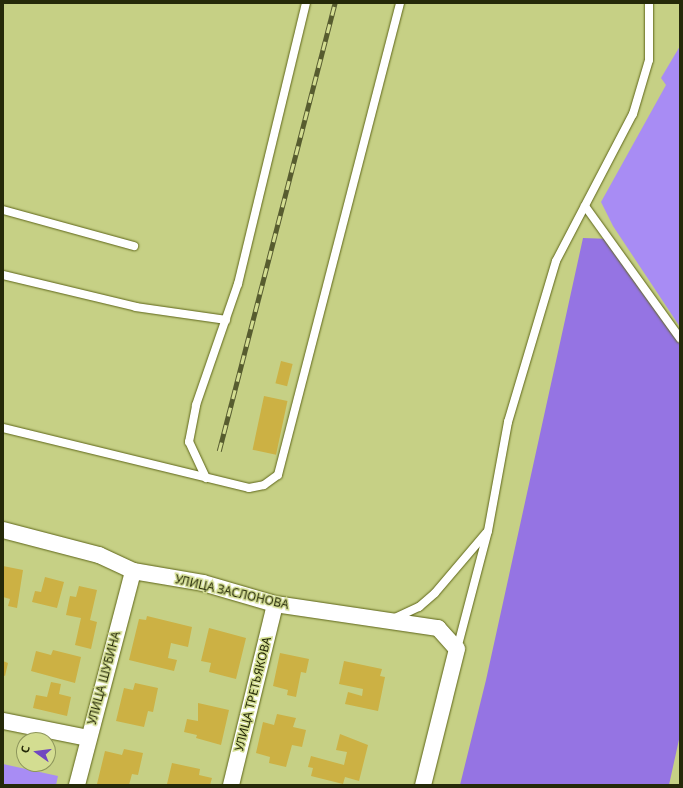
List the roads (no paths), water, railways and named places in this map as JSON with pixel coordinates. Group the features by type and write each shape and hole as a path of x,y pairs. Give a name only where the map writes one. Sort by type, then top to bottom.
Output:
{"street":[{"name":"УЛИЦА ЗАСЛОНОВА","path":"3,530 99,555 133,571 203,583 275,604 438,628 457,649"},
{"name":"УЛИЦА ШУБИНА","path":"77,785 88,738 133,571"},
{"name":"УЛИЦА ТРЕТЬЯКОВА","path":"231,785 275,604"},
{"path":"423,785 457,649"},
{"path":"3,721 88,738"}],"lane":[{"path":"206,478 189,442 196,405 238,284 306,3"},
{"path":"3,428 249,488 264,485 278,475 400,3"},
{"path":"457,649 488,531 508,422 556,261 633,114 649,60 649,3"},
{"path":"585,206 680,338"},
{"path":"3,210 134,246"},
{"path":"3,275 136,307 226,320"},
{"path":"390,620 419,607 435,593 488,531"}],"railway":[{"path":"219,451 335,3"}]}
